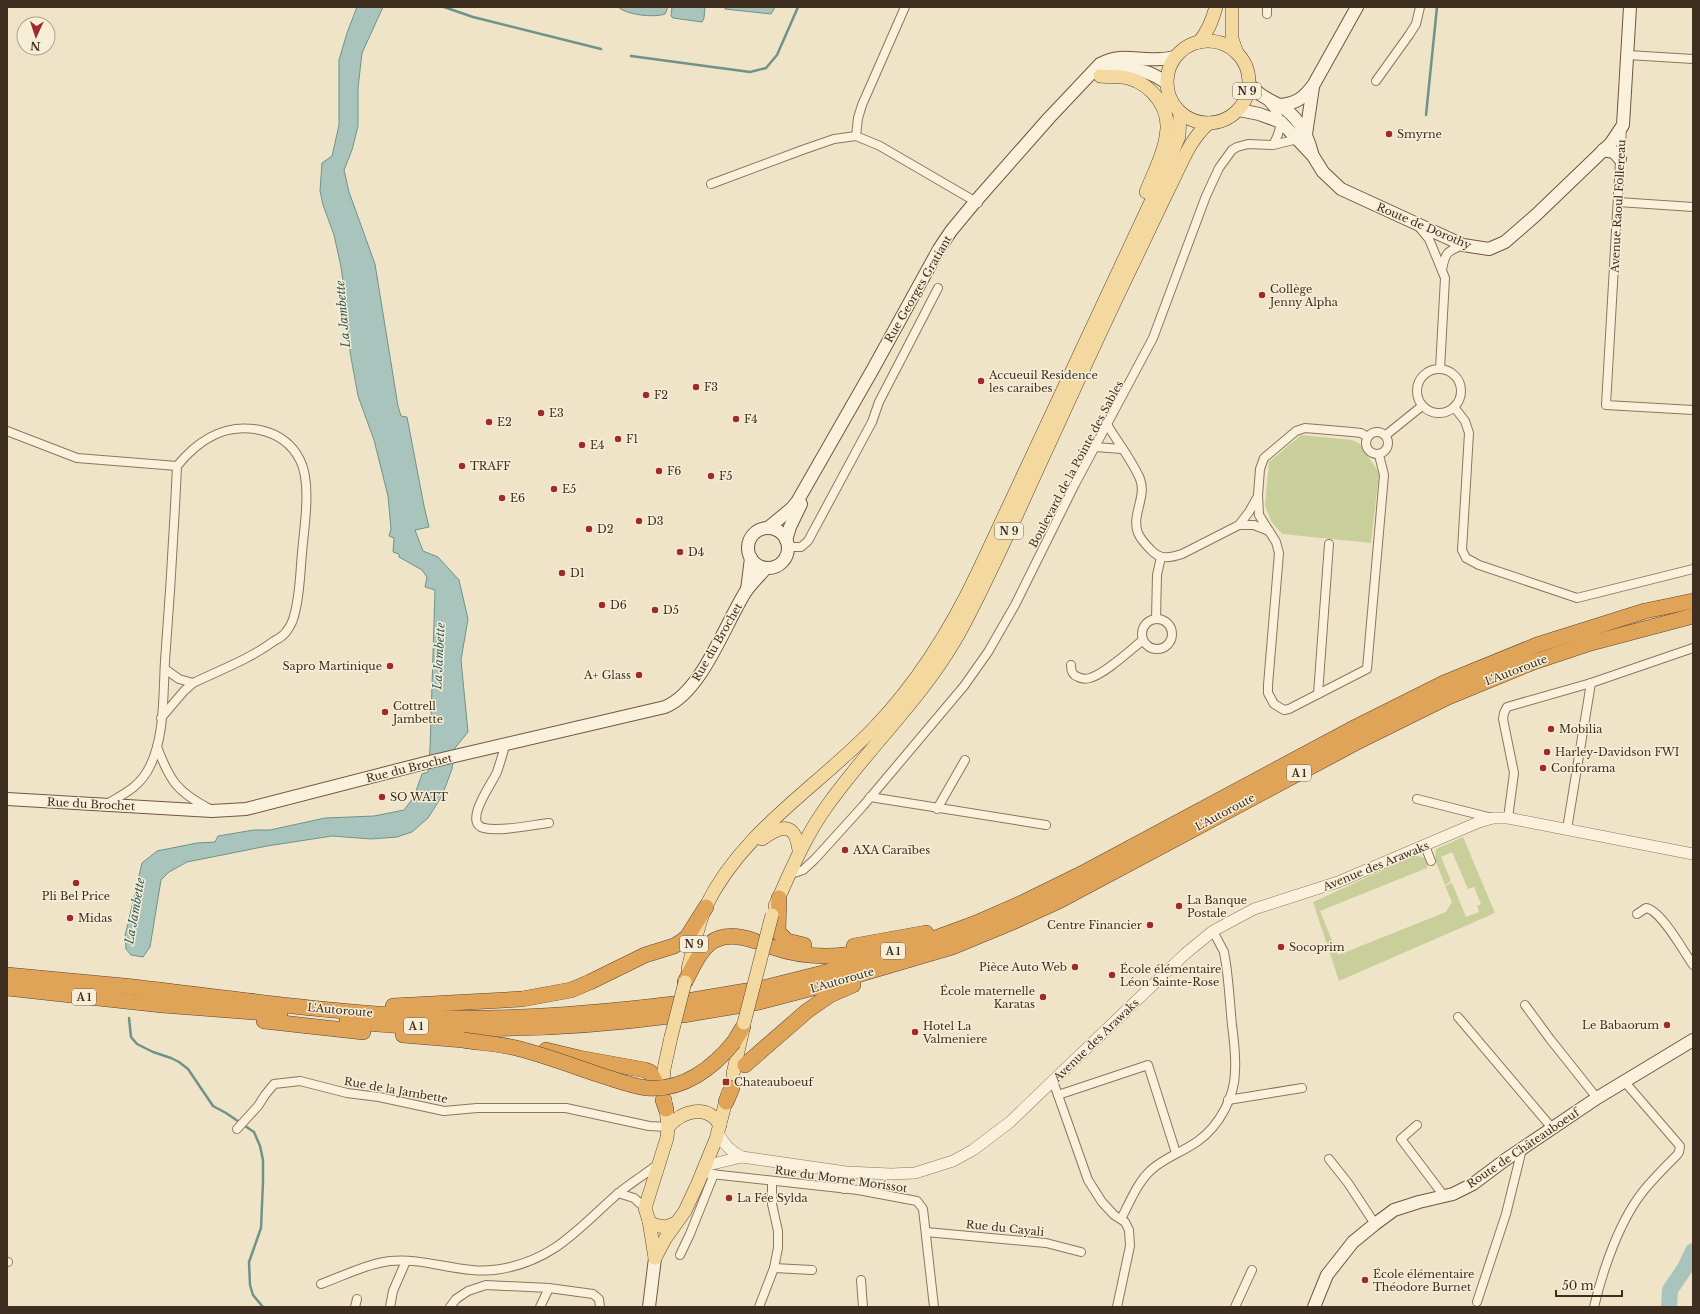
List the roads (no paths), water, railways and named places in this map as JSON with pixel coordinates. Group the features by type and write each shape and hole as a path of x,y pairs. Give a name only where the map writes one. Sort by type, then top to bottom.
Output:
{"highway":[{"name":"L'Autoroute","path":"751,997 930,940 976,923 1024,902 1350,730 1444,683 1537,646 1645,612 1693,601"},
{"name":"L'Autoroute","path":"7,988 162,1005 290,1015 383,1025 464,1028 528,1028 592,1024 813,988 917,958 959,944 1059,901 1361,740 1448,697 1531,663 1591,643 1693,616"},
{"path":"779,898 774,916 777,930 787,941 797,944 832,947 857,946 926,933"},
{"path":"772,947 808,954 840,955 872,950 1024,902"},
{"path":"294,1006 381,1007 522,999 565,991 590,982 645,955 674,946 687,937 706,907"},
{"path":"685,982 696,960 711,942 717,939 733,936 742,936 755,940"},
{"path":"745,1065 792,1023 830,995 917,958"},
{"name":"L'Autoroute","path":"7,975 123,986 294,1006 382,1014 452,1018 534,1017 678,1009"},
{"path":"162,1005 278,1024 422,1037 517,1043 579,1058 645,1070 650,1072 659,1083"},
{"path":"463,1040 518,1048 625,1083 648,1088 661,1088 681,1083 700,1075 723,1056 734,1042 744,1025"}],"main road":[{"path":"1199,42 1206,35 1216,7"},
{"name":"N 9","path":"1180,113 1189,119 1198,122 1220,122 1239,110 1246,98 1249,84 1246,68 1237,53 1232,39 1232,7"},
{"path":"1279,105 1292,103 1303,98 1314,84 1357,7"},
{"name":"Avenue Raoul Follereau","path":"1623,125 1630,7"},
{"path":"1180,113 1168,94 1166,82 1175,57 1186,48 1199,42 1209,41 1219,43 1237,53"},
{"path":"1092,80 1100,64 1115,58 1130,57 1160,60 1175,57"},
{"path":"1092,80 1117,69 1134,69 1166,82"},
{"path":"1092,80 1127,78 1146,87 1155,94 1160,102 1167,126 1164,145 1112,283"},
{"name":"Rue Georges Gratiant","path":"799,502 938,249 951,231 977,203 1048,118 1092,80"},
{"path":"1249,84 1267,100 1279,105 1296,118 1302,137"},
{"path":"1302,137 1314,84"},
{"path":"1239,110 1259,114 1281,122 1302,137"},
{"name":"N 9","path":"685,982 706,907 738,856 759,834 849,753 876,726 910,686 950,628 966,598 1177,143 1180,128 1180,113"},
{"name":"N 9","path":"779,898 787,876 800,850 826,807 915,697 939,665 961,630 997,559 1119,292 1174,178 1190,146 1202,129 1209,123"},
{"name":"Route de Dorothy","path":"1302,137 1323,172 1340,188 1463,245 1489,249 1505,242 1536,215 1611,143 1623,125"},
{"path":"1603,150 1614,152 1620,159"},
{"path":"799,502 790,527 787,554 782,563 772,568 760,566 751,558 748,551 750,540 757,532 768,528 799,502"},
{"path":"768,528 779,532 787,544"},
{"name":"Rue du Brochet","path":"747,590 751,558"},
{"name":"Rue du Brochet","path":"7,799 212,811 246,809 429,762 621,718 674,703 690,688 698,677 747,590 766,568"},
{"path":"738,856 770,833 780,829 793,832 797,838 800,850"},
{"path":"655,1258 664,1239 685,1211 707,1171 730,1088 759,964 774,916"},
{"path":"659,1083 664,1069 685,982"},
{"name":"Route de Châteauboeuf","path":"1314,1307 1327,1274 1353,1242 1394,1210 1453,1194 1473,1184 1597,1098 1693,1040"},
{"path":"649,1307 655,1258 649,1221 645,1208 648,1195 666,1147 668,1127 665,1103"},
{"path":"668,1127 680,1115 691,1112 708,1114 714,1117 719,1129"},
{"path":"649,1221 658,1227 668,1227 676,1223"}],"street":[{"path":"856,136 858,118 862,105 905,7"},
{"path":"1376,81 1416,24 1420,7"},
{"path":"1628,55 1693,59"},
{"path":"1267,100 1275,109 1281,122 1274,145"},
{"name":"Avenue Raoul Follereau","path":"1623,125 1606,405 1693,410"},
{"path":"711,184 805,148 834,139 856,136 880,146 977,203"},
{"name":"Boulevard de la Pointe des Sables","path":"787,876 803,870 816,859 964,686 988,652 1015,605 1153,338 1206,196 1219,168 1232,150 1237,147 1248,144 1274,145 1302,137"},
{"path":"1618,202 1693,207"},
{"path":"1416,224 1428,239 1442,270 1445,287 1440,369"},
{"path":"1442,270 1444,258 1447,252 1463,245"},
{"path":"787,544 801,547 808,541 872,422 879,402 938,288"},
{"path":"1440,369 1453,374 1460,385 1460,398 1454,407 1442,413 1428,411 1418,400 1416,392 1421,378 1426,373 1440,369"},
{"path":"1386,435 1422,406"},
{"path":"1454,407 1465,421 1469,433 1462,550 1466,558 1486,567 1577,598 1693,569"},
{"path":"1108,426 1140,478 1142,495 1136,517 1138,534 1155,555 1160,557 1172,557 1182,554 1238,525 1249,512 1258,495"},
{"path":"105,805 131,790 140,781 151,765 157,747 165,669 177,466 199,443 218,433 234,428 250,428 268,432 285,440 300,460 303,468 306,506 298,599 294,618 285,633 264,648 194,683 184,691 161,718"},
{"path":"1368,437 1361,433 1305,428 1296,431 1264,458 1260,469 1258,495 1259,515 1279,548 1268,693 1274,704 1284,710 1289,709 1367,669 1384,475 1379,455"},
{"path":"7,431 77,458 177,466"},
{"path":"1379,455 1369,451 1366,445 1368,437 1376,432 1386,435"},
{"path":"1379,455 1388,447 1388,439 1386,435"},
{"path":"1095,448 1122,449"},
{"path":"1238,525 1254,525 1268,531"},
{"path":"1318,694 1329,544"},
{"path":"1156,619 1157,575 1160,557"},
{"path":"1156,619 1161,619 1169,625 1171,629 1171,639 1165,646 1155,648 1146,644 1142,636 1144,626 1151,620 1156,619"},
{"path":"1071,665 1071,671 1074,676 1083,679 1089,678 1112,665 1143,640"},
{"path":"1508,818 1514,773 1502,719 1507,707 1591,683 1693,648"},
{"path":"165,669 179,679 194,683"},
{"path":"1567,829 1591,683"},
{"path":"505,745 497,771 478,806 476,819 478,823 481,827 495,829 549,823"},
{"path":"157,747 171,778 179,789 194,801 212,811"},
{"path":"937,809 965,760"},
{"path":"870,797 937,809 1046,825"},
{"path":"1417,799 1492,818"},
{"name":"Avenue des Arawaks","path":"719,1129 723,1142 731,1152 742,1157 846,1172 891,1174 915,1173 953,1161 973,1150 993,1136 1010,1122 1185,954 1213,931 1254,909 1338,882 1479,822 1492,818 1508,818 1693,854"},
{"path":"1425,846 1431,861"},
{"path":"1637,914 1646,908 1651,909 1659,916 1693,965"},
{"path":"1121,1219 1142,1180 1152,1169 1176,1153 1197,1142 1209,1132 1217,1123 1228,1100 1235,1072 1230,1002 1224,952 1213,931"},
{"path":"1525,1005 1597,1098"},
{"path":"1458,1017 1552,1128"},
{"path":"1058,1095 1148,1065 1176,1153"},
{"name":"Rue de la Jambette","path":"237,1129 258,1106 274,1084 300,1081 347,1093 380,1097 444,1111 489,1108 566,1108 650,1126 668,1127"},
{"path":"1053,1081 1088,1180 1102,1202 1114,1215 1128,1226 1131,1237 1117,1307"},
{"path":"1594,1307 1599,1285 1610,1254 1626,1220 1644,1189 1677,1155 1680,1149 1680,1146 1624,1081"},
{"path":"1228,1100 1302,1088"},
{"path":"1417,1125 1401,1139 1444,1196"},
{"path":"1477,1302 1506,1214 1522,1149"},
{"name":"Avenue des Arawaks","path":"707,1171 742,1157"},
{"path":"1329,1159 1348,1183 1375,1224"},
{"path":"321,1284 372,1265 390,1261 406,1261 484,1270 501,1269 528,1261 554,1250 565,1242 618,1194 660,1163"},
{"path":"680,1255 690,1234 707,1171"},
{"name":"Rue du Morne Morissot","path":"707,1171 772,1181 878,1193 917,1201 923,1209 934,1307"},
{"path":"844,1189 846,1172"},
{"path":"759,1307 774,1268 778,1248 778,1231 772,1204 772,1181"},
{"path":"618,1194 634,1198 645,1208"},
{"name":"Rue du Cayali","path":"926,1232 1046,1243 1081,1252"},
{"path":"390,1307 393,1291 406,1261"},
{"path":"774,1268 812,1270"},
{"path":"1235,1307 1252,1270"},
{"path":"861,1280 863,1307"},
{"path":"450,1307 456,1299 468,1291 486,1285 549,1288 593,1294 599,1299 600,1307"},
{"path":"540,1307 549,1288"}],"water":[{"path":"357,7 383,7 362,53 358,88 358,126 352,150 344,170 349,192 375,264 398,406 401,416 407,417 429,527 415,530 423,551 438,557 459,580 468,619 461,660 468,732 455,748 452,769 442,796 428,818 412,832 397,837 371,839 332,836 267,846 187,862 169,872 161,880 150,947 143,957 131,955 126,949 125,936 142,863 157,851 197,843 215,842 218,836 254,830 270,830 325,818 374,816 404,810 414,797 422,774 428,772 435,590 425,587 427,577 422,570 399,557 399,554 393,552 394,538 389,536 391,529 388,496 374,440 358,396 350,352 347,309 341,267 334,235 323,205 320,191 322,163 332,156 339,125 339,60"},
{"path":"618,7 668,7 665,14 655,16 634,14"},
{"path":"672,7 705,7 704,18 702,22 673,18 671,16"},
{"path":"725,7 775,7 771,14 725,9"}],"waterway":[{"path":"444,7 473,17 601,49"},
{"path":"631,56 750,72 766,68 777,55 798,7"},
{"path":"1426,115 1437,7"},
{"name":"La Jambette","path":"129,1018 131,1037 137,1044 179,1062 188,1069 213,1106 254,1132 260,1146 263,1160 263,1182 261,1228 249,1262 250,1285 253,1295 263,1307"},
{"path":"1669,1307 1670,1290 1685,1268 1693,1251"}],"place":[{"name":"Smyrne","path":"1389,134"},
{"name":"Collège Jenny Alpha","path":"1262,295"},
{"name":"Accueuil Residence les caraibes","path":"981,381"},
{"name":"F3","path":"696,387"},
{"name":"F2","path":"646,395"},
{"name":"E3","path":"541,413"},
{"name":"F4","path":"736,419"},
{"name":"E2","path":"489,422"},
{"name":"F1","path":"618,439"},
{"name":"E4","path":"582,445"},
{"name":"TRAFF","path":"462,466"},
{"name":"F6","path":"659,471"},
{"name":"F5","path":"711,476"},
{"name":"E5","path":"554,489"},
{"name":"E6","path":"502,498"},
{"name":"D3","path":"639,521"},
{"name":"D2","path":"589,529"},
{"name":"D4","path":"680,552"},
{"name":"D1","path":"562,573"},
{"name":"D6","path":"602,605"},
{"name":"D5","path":"655,610"},
{"name":"Sapro Martinique","path":"390,666"},
{"name":"A+ Glass","path":"639,675"},
{"name":"Cottrell Jambette","path":"385,712"},
{"name":"Mobilia","path":"1551,729"},
{"name":"Harley-Davidson FWI","path":"1547,752"},
{"name":"Conforama","path":"1543,768"},
{"name":"SO WATT","path":"382,797"},
{"name":"AXA Caraïbes","path":"845,850"},
{"name":"Pli Bel Price","path":"76,883"},
{"name":"La Banque Postale","path":"1179,906"},
{"name":"Midas","path":"70,918"},
{"name":"Centre Financier","path":"1150,925"},
{"name":"Socoprim","path":"1281,947"},
{"name":"Pièce Auto Web","path":"1075,967"},
{"name":"École élémentaire Léon Sainte-Rose","path":"1112,975"},
{"name":"École maternelle Karatas","path":"1043,997"},
{"name":"Le Babaorum","path":"1667,1025"},
{"name":"Hotel La Valmeniere","path":"915,1032"},
{"name":"Chateauboeuf","path":"726,1082"},
{"name":"La Fée Sylda","path":"729,1198"},
{"name":"École élémentaire Théodore Burnet","path":"1365,1280"}]}
